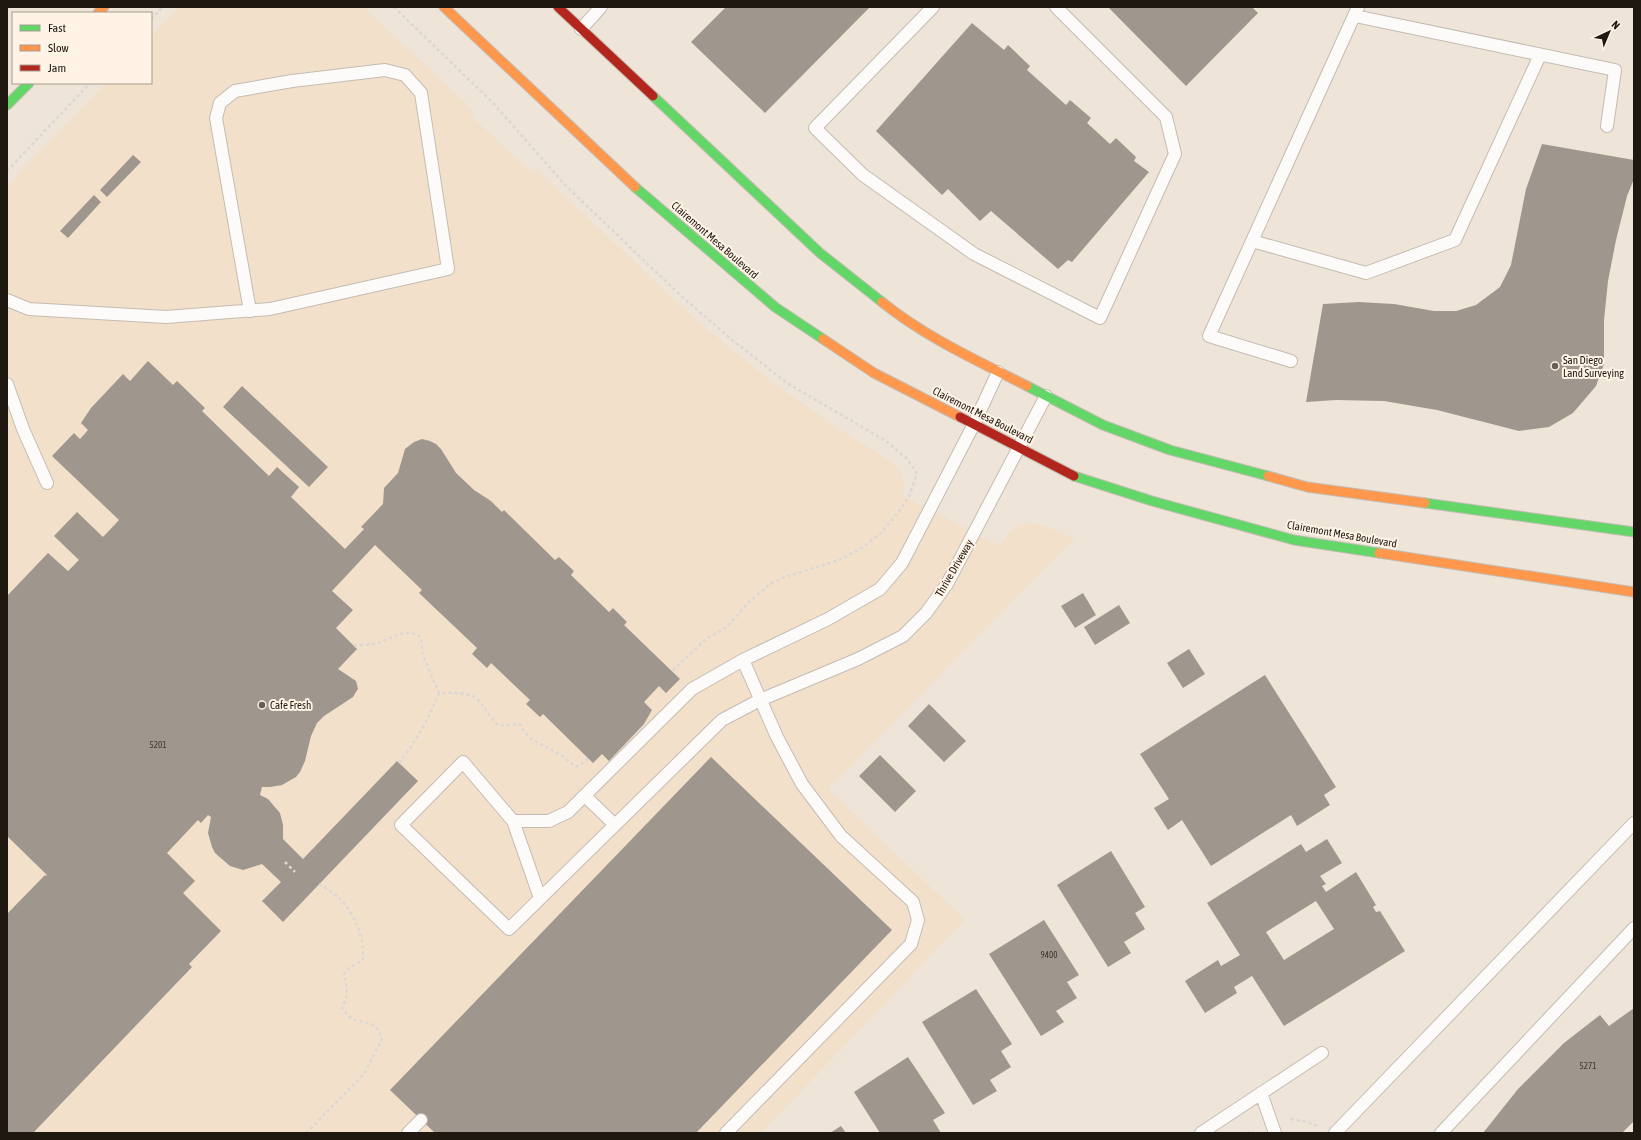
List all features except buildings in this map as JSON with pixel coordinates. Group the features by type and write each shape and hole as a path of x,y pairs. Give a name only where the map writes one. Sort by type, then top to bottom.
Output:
{"main road":[{"name":"Clairemont Mesa Boulevard","path":"444,7 637,189 775,307 874,373 1072,475 1152,501 1294,540 1634,592"},
{"path":"558,7 820,253 897,314 968,356 1103,425 1170,450 1307,487 1634,532"},
{"path":"7,105 28,84"}],"lane":[{"path":"581,29 601,7"},
{"path":"933,7 815,128 863,175 974,254 1100,318 1175,154 1166,117 1056,7"},
{"path":"1291,361 1209,336 1356,12 1540,55 1615,70 1607,126"},
{"path":"1252,241 1366,273 1455,240 1540,55"},
{"path":"7,300 29,310 166,317 270,310 448,269 421,93 405,75 385,70 292,81 235,91 220,103 216,118 250,311"},
{"path":"540,898 513,821 549,821 568,812 692,689 743,660 828,618 880,589 902,563 974,424 998,372"},
{"path":"7,384 23,429 47,483"},
{"name":"Thrive Driveway","path":"513,821 462,762 401,825 509,929 722,720 760,700 858,660 903,636 926,613 947,584 1046,396"},
{"path":"726,1133 911,944 918,920 913,902 841,836 802,784 776,737 743,660"},
{"path":"585,796 615,825"},
{"path":"1335,1133 1634,823"},
{"path":"1441,1133 1634,928"},
{"path":"1201,1133 1322,1053"},
{"path":"1261,1093 1275,1133"},
{"path":"408,1133 421,1120"}],"path":[{"path":"152,18 163,7"},
{"path":"394,7 492,102 566,186 679,294 787,383 886,441 906,458 916,471 916,476 909,496 901,509 876,537 862,548 840,560 785,577 770,584 747,604 727,627 706,639 672,671"},
{"path":"7,171 89,84"},
{"path":"354,646 373,644 408,632 415,632 421,638 424,655 439,693 430,715 416,740 399,763"},
{"path":"439,693 468,695 479,700 498,724 505,726 516,724 522,725 523,730 530,739 561,755 576,766 580,766 588,758"},
{"path":"284,862 295,872"},
{"path":"306,1133 364,1074 382,1039 379,1029 373,1025 350,1018 342,1008 347,999 348,993 344,974 350,967 362,961 363,955 361,935 353,917 338,897 319,884"}],"shaded area":[{"path":"179,7 363,7 467,104 472,111 474,119 532,172 536,169 695,319 789,394 838,428 893,463 900,471 904,480 903,496 1000,546 1010,531 1019,525 1029,523 1039,524 1075,538 828,789 965,920 761,1133 7,1133 7,186 105,84 152,84 152,35"}],"traffic: fast":[{"path":"7,105 28,84"},
{"path":"653,96 820,253 882,302"},
{"path":"635,187 775,307 823,339"},
{"path":"1027,386 1103,425 1170,450 1268,476"},
{"path":"1074,476 1152,501 1294,540 1379,553"},
{"path":"1425,503 1634,532"}],"traffic: slow":[{"path":"99,12 104,7"},
{"path":"444,7 635,187"},
{"path":"882,302 899,315 934,337 971,358 1027,386"},
{"path":"823,339 874,373 960,417"},
{"path":"1268,476 1307,487 1425,503"},
{"path":"1379,553 1634,592"}],"traffic: jam":[{"path":"558,7 653,96"},
{"path":"960,417 1074,476"}],"place":[{"name":"San Diego Land Surveying","path":"1555,366"},
{"name":"Cafe Fresh","path":"262,705"}]}
